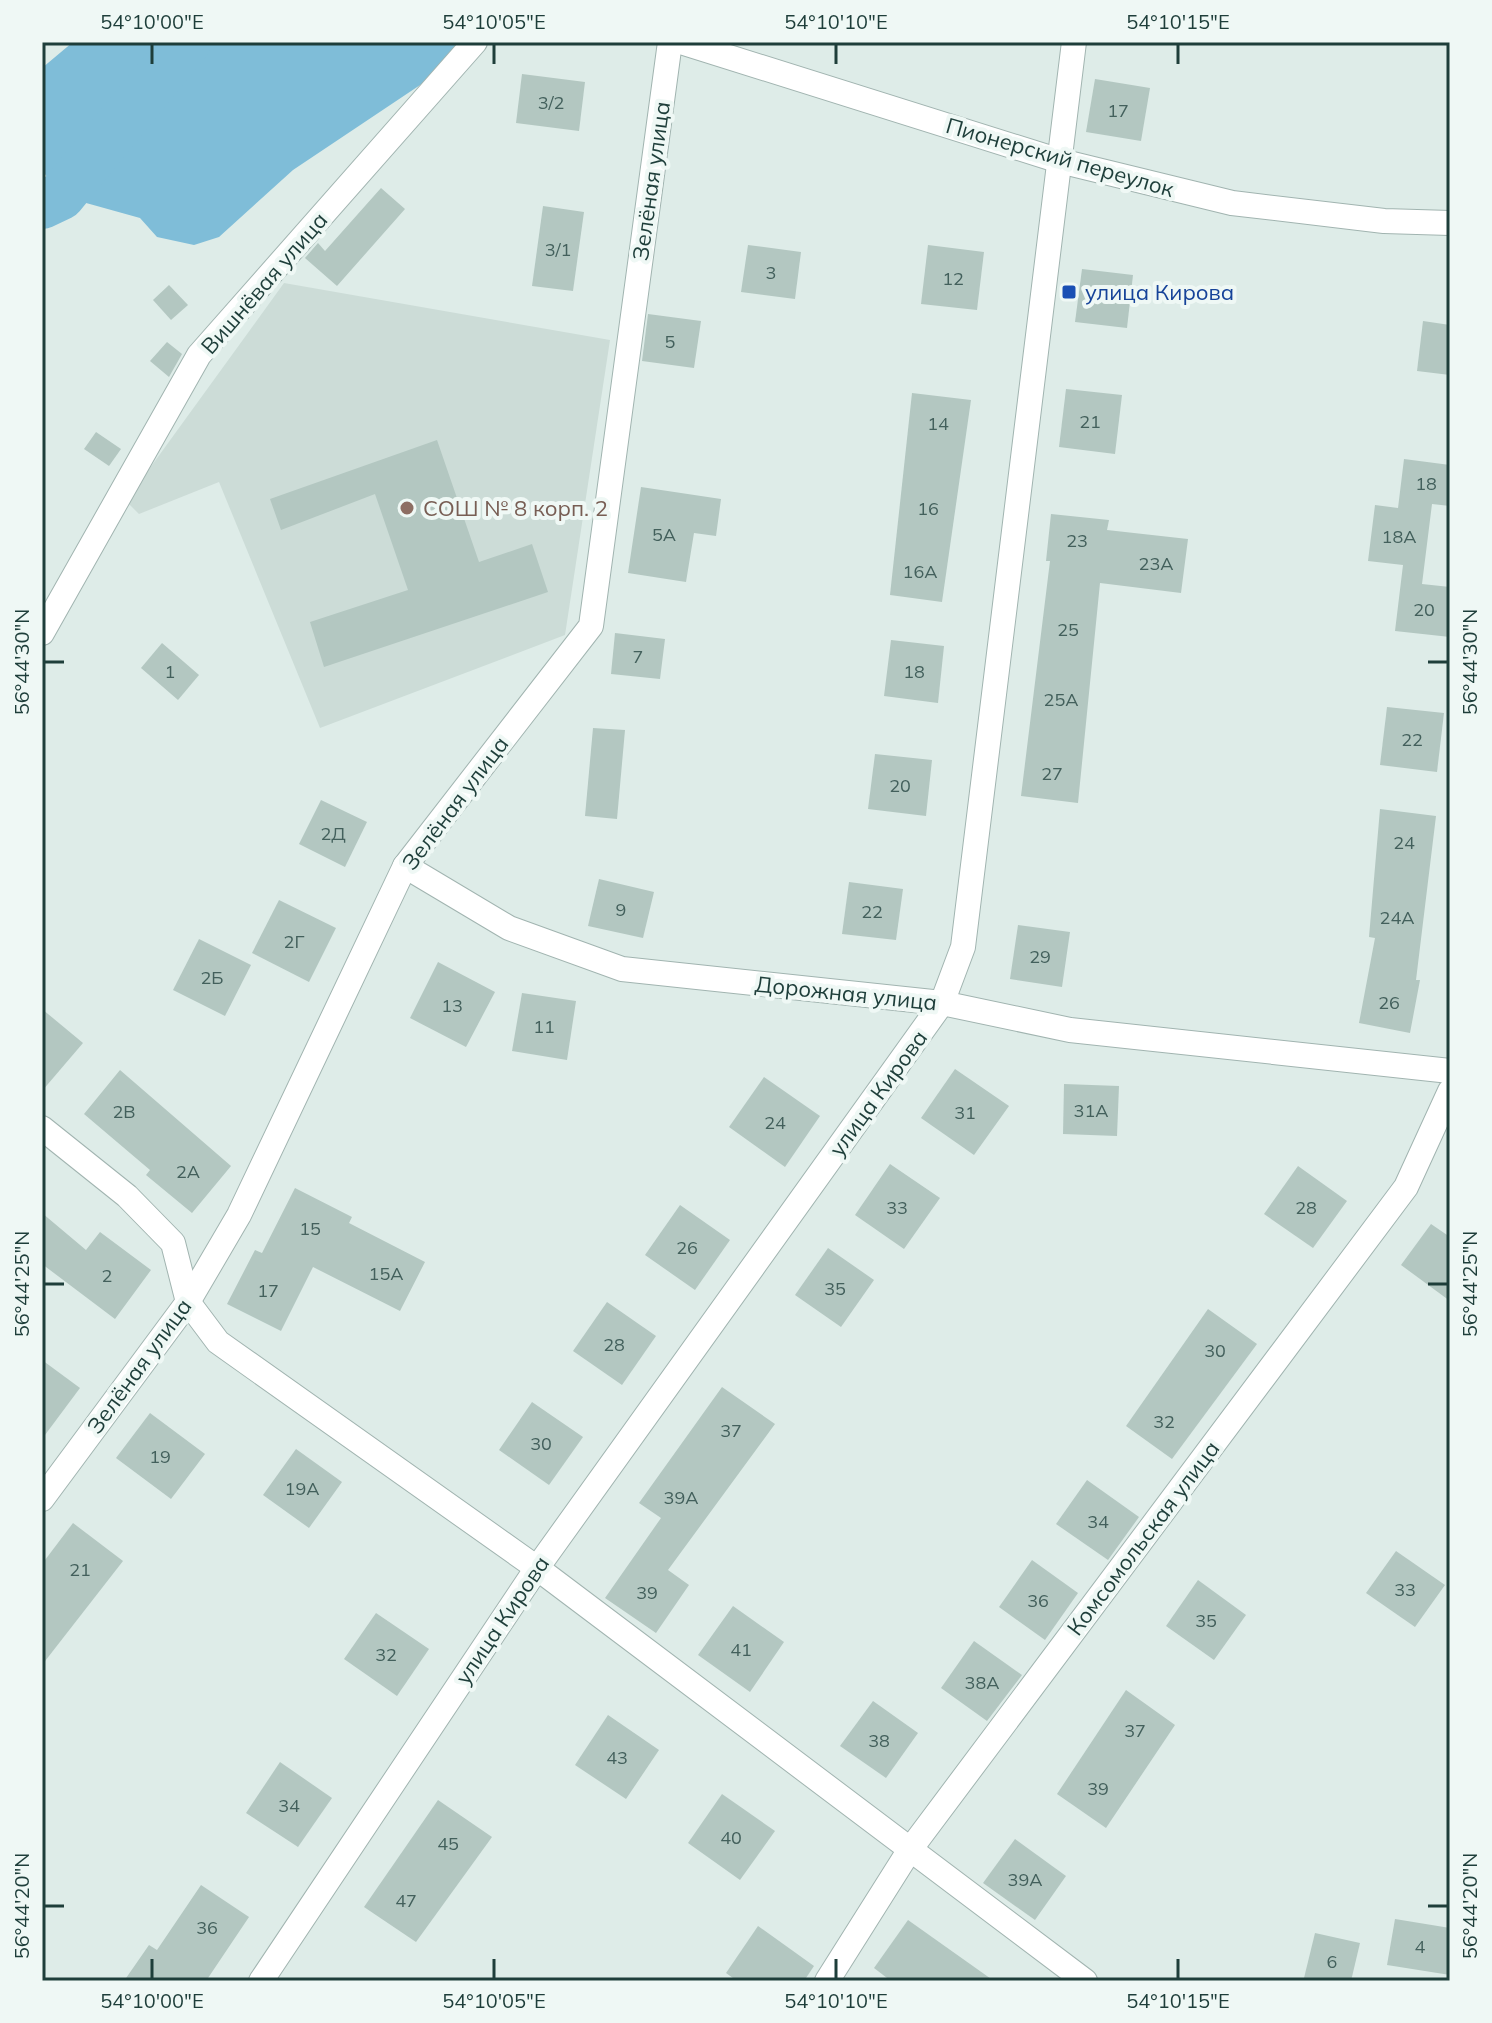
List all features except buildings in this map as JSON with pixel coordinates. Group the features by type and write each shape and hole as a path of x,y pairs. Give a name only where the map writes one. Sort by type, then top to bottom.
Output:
{"street":[{"name":"Вишнёвая улица","path":"42,633 199,355 475,42"},
{"name":"Зелёная улица","path":"42,1499 188,1302 239,1215 405,866 591,626 670,42"},
{"name":"Пионерский переулок","path":"681,42 1060,161 1232,203 1384,221 1450,223"},
{"name":"улица Кирова","path":"261,1981 537,1568 942,1003 963,947 1074,42"},
{"name":"Дорожная улица","path":"405,866 509,928 622,969 942,1003 1070,1030 1450,1071"},
{"name":"Комсомольская улица","path":"827,1981 909,1851 1406,1187 1450,1091"},
{"path":"42,1128 127,1196 173,1243 188,1302 218,1342 537,1568 1085,1981"}],"shaded area":[{"name":"СОШ № 8 корп. 2","path":"284,283 610,340 565,635 320,728 219,482 139,514 126,501"}],"water":[{"path":"73,42 457,44 453,63 293,170 219,237 194,245 157,237 140,218 61,196 42,170 42,68"}],"waterway":[{"path":"42,205 61,196 187,42"}],"place":[{"name":"улица Кирова","path":"1069,292"},
{"name":"СОШ № 8 корп. 2","path":"407,508"}]}
